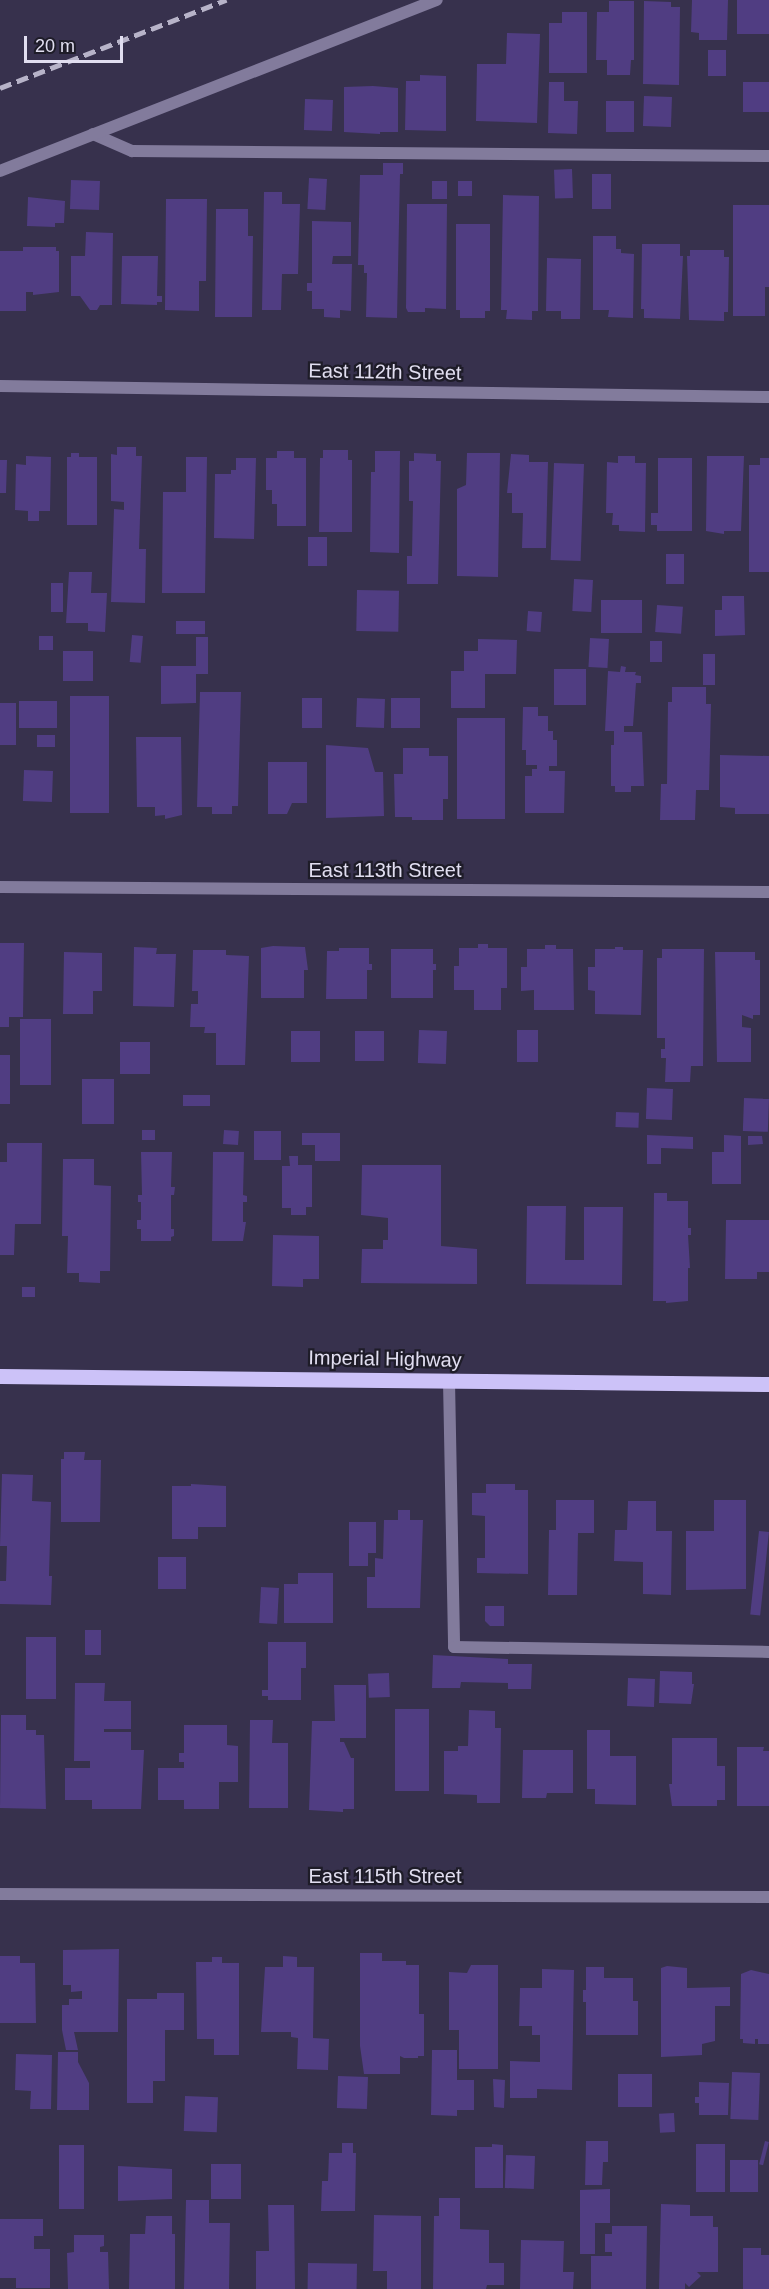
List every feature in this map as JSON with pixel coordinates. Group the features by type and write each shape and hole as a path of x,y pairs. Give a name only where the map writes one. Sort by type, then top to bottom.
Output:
{"main road":[{"name":"Imperial Highway","path":"0,1377 769,1384"}],"street":[{"path":"0,171 437,0"},
{"path":"93,134 132,151 769,156"},
{"name":"East 112th Street","path":"0,386 769,397"},
{"name":"East 113th Street","path":"0,887 769,891"},
{"path":"449,1381 454,1647 769,1652"},
{"name":"East 115th Street","path":"0,1894 769,1898"}],"building":[{"path":"692,0 728,0 727,40 699,40 699,33 691,32"},
{"path":"737,0 769,0 769,34 737,34"},
{"path":"609,1 634,1 634,60 631,60 630,75 607,75 607,60 596,60 597,12 609,12"},
{"path":"644,1 671,2 671,7 680,7 679,85 643,84"},
{"path":"562,12 587,12 587,73 549,73 549,23 562,23"},
{"path":"507,33 540,34 537,123 476,121 477,64 506,64"},
{"path":"708,50 726,50 726,76 708,76"},
{"path":"420,75 446,76 446,131 405,130 406,81 420,81"},
{"path":"549,82 564,82 564,101 578,101 577,134 548,133"},
{"path":"743,82 769,82 769,112 743,112"},
{"path":"344,87 398,88 398,132 380,132 380,134 344,132"},
{"path":"644,96 672,97 671,127 643,126"},
{"path":"305,99 333,100 332,131 304,130"},
{"path":"606,101 634,101 634,132 606,132"},
{"path":"383,163 403,163 403,174 400,174 397,318 366,317 367,273 364,273 364,265 358,265 360,175 383,175"},
{"path":"572,169 573,198 555,199 554,170"},
{"path":"592,174 611,174 611,209 592,209"},
{"path":"309,178 327,179 325,210 307,209"},
{"path":"71,180 100,181 99,210 70,209"},
{"path":"432,181 447,181 447,199 432,199"},
{"path":"458,181 472,181 472,196 458,196"},
{"path":"264,192 282,192 282,204 300,204 298,274 282,274 281,310 262,310"},
{"path":"503,195 539,196 538,311 532,311 532,320 506,319 507,310 501,310"},
{"path":"28,197 65,201 64,223 55,223 55,227 27,226"},
{"path":"166,199 207,199 206,281 199,281 199,311 165,310"},
{"path":"407,204 447,204 446,309 425,308 425,312 408,312 406,308"},
{"path":"733,205 769,205 769,287 765,287 765,316 733,316"},
{"path":"216,209 248,209 248,236 253,236 252,317 215,317"},
{"path":"312,221 351,222 351,256 333,256 332,264 352,264 351,311 340,310 340,318 324,317 324,309 312,309 312,291 307,291 307,283 312,283"},
{"path":"456,224 490,224 490,311 485,311 485,318 460,318 460,310 456,310"},
{"path":"86,232 113,233 112,305 100,305 97,310 90,310 80,296 71,296 71,256 85,256"},
{"path":"593,236 616,236 616,249 621,249 621,253 634,254 633,318 608,317 609,310 593,310"},
{"path":"642,244 680,244 680,256 683,256 680,319 644,318 644,309 641,309"},
{"path":"23,247 56,247 56,251 59,251 59,292 33,295 33,292 26,292 26,311 0,311 0,251 23,251"},
{"path":"690,250 724,250 724,257 729,257 728,312 724,312 724,321 689,320 687,256 690,256"},
{"path":"122,256 158,256 157,296 162,296 162,302 157,302 157,305 121,304"},
{"path":"547,258 581,259 580,319 561,319 561,311 546,311"},
{"path":"117,447 136,447 136,456 142,456 139,549 146,549 145,603 111,602 114,509 124,510 124,502 111,501 111,454 117,455"},
{"path":"323,450 348,450 348,460 352,460 352,532 319,532 320,458 323,458"},
{"path":"277,451 294,451 294,458 306,458 306,526 277,526 277,504 272,504 272,490 266,490 266,458 277,458"},
{"path":"375,451 400,451 399,553 370,552 371,472 375,472"},
{"path":"71,453 79,453 79,457 97,457 97,525 67,525 67,457 71,457"},
{"path":"414,453 436,454 436,461 441,461 438,584 407,584 407,556 412,556 413,501 409,501 409,461 414,461"},
{"path":"467,453 500,453 498,577 457,576 457,489 466,485"},
{"path":"511,454 529,455 529,462 548,462 546,548 522,548 523,513 512,513 512,493 507,493"},
{"path":"26,456 51,457 50,511 39,511 39,521 28,521 28,511 15,510 16,464 26,465"},
{"path":"618,456 635,456 635,463 646,463 645,532 619,531 619,525 612,525 613,513 606,513 607,462 618,463"},
{"path":"707,456 744,456 741,531 724,531 724,534 706,531"},
{"path":"186,457 207,457 205,593 162,593 163,492 186,492"},
{"path":"236,458 256,458 254,539 214,538 215,474 231,474 231,470 236,470"},
{"path":"658,458 692,458 692,531 657,531 657,525 651,525 651,513 658,513"},
{"path":"760,458 769,458 769,572 749,572 749,465 760,465"},
{"path":"0,460 7,460 6,493 0,493"},
{"path":"554,463 584,464 581,561 551,560"},
{"path":"308,537 327,537 327,566 308,566"},
{"path":"666,554 684,554 684,584 666,584"},
{"path":"69,572 92,572 91,593 107,593 105,632 88,631 88,623 66,623"},
{"path":"574,579 593,580 591,612 572,611"},
{"path":"51,583 63,583 63,612 51,612"},
{"path":"357,590 399,591 398,632 356,631"},
{"path":"722,596 744,596 745,635 715,636 715,610 722,610"},
{"path":"601,600 642,600 642,633 601,633"},
{"path":"657,605 683,607 681,634 655,632"},
{"path":"528,611 542,612 541,632 527,631"},
{"path":"176,621 205,621 205,634 176,634"},
{"path":"132,635 143,636 141,663 130,662"},
{"path":"39,636 53,636 53,650 39,650"},
{"path":"196,637 208,637 208,674 196,674 196,703 161,704 161,666 196,666"},
{"path":"590,638 609,639 607,668 588,667"},
{"path":"478,639 517,640 516,674 485,674 485,708 451,708 451,671 464,671 464,651 478,651"},
{"path":"650,641 662,641 662,662 650,662"},
{"path":"63,651 93,651 93,681 63,681"},
{"path":"703,654 715,654 715,685 703,685"},
{"path":"621,666 626,667 625,672 636,672 635,675 641,676 641,683 636,683 633,726 624,726 624,732 642,732 644,786 631,786 631,792 615,792 615,786 611,786 611,745 614,745 614,731 605,731 608,671 620,672"},
{"path":"554,669 586,669 586,705 554,705"},
{"path":"672,687 706,687 706,704 711,704 709,790 696,790 695,820 660,820 661,784 667,784 668,702 672,702"},
{"path":"200,692 241,692 238,806 232,806 232,814 212,814 212,807 197,807"},
{"path":"70,696 109,696 109,813 70,813"},
{"path":"302,698 322,698 322,728 302,728"},
{"path":"357,698 385,699 384,728 356,727"},
{"path":"391,698 420,698 420,728 391,728"},
{"path":"19,701 57,701 57,728 19,728"},
{"path":"0,703 16,703 16,745 0,745"},
{"path":"523,707 538,707 538,716 548,716 548,731 553,731 553,740 557,740 557,766 549,766 549,771 565,771 564,813 525,813 525,776 532,776 532,769 537,769 537,765 526,765 526,750 522,750"},
{"path":"457,718 505,718 505,819 457,819"},
{"path":"37,735 55,735 55,747 37,747"},
{"path":"136,737 181,737 182,815 165,819 165,815 155,816 155,807 137,807"},
{"path":"326,745 368,748 375,772 383,772 384,816 326,818"},
{"path":"403,748 429,748 429,756 448,756 448,799 443,799 443,820 412,820 412,817 395,817 394,774 403,774"},
{"path":"720,755 769,756 769,814 735,814 735,808 720,807"},
{"path":"268,762 307,762 307,803 292,803 287,814 268,814"},
{"path":"24,770 53,771 52,802 23,801"},
{"path":"0,943 24,943 23,1017 9,1017 9,1027 0,1027"},
{"path":"478,944 488,944 488,948 507,948 507,988 501,988 501,1010 474,1010 474,990 454,990 454,966 459,966 459,948 478,948"},
{"path":"545,945 556,945 556,949 573,949 574,1010 534,1010 534,990 521,991 521,967 527,967 527,949 545,949"},
{"path":"134,947 157,948 156,954 176,954 174,1007 133,1006"},
{"path":"305,947 308,970 304,970 304,998 261,998 261,948"},
{"path":"615,947 623,947 623,950 643,950 641,1015 595,1014 595,991 588,990 588,967 595,967 595,949 615,949"},
{"path":"339,948 369,948 369,964 372,964 372,970 367,970 367,999 326,999 327,951 339,951"},
{"path":"391,949 433,949 433,964 436,964 436,970 433,970 433,998 391,998"},
{"path":"662,949 704,949 703,1066 691,1066 690,1082 665,1082 666,1058 661,1058 661,1049 665,1049 665,1038 657,1038 657,958 662,958"},
{"path":"193,950 226,950 226,955 249,956 245,1065 216,1065 216,1033 204,1033 205,1027 190,1027 191,1004 198,1004 198,991 192,991"},
{"path":"64,952 102,953 102,991 93,991 93,1014 63,1014"},
{"path":"715,952 755,952 755,960 760,960 760,1015 753,1015 753,1019 742,1015 742,1027 751,1028 751,1062 717,1062"},
{"path":"20,1019 51,1019 51,1085 20,1085"},
{"path":"419,1030 447,1031 446,1064 418,1063"},
{"path":"517,1030 538,1030 538,1062 517,1062"},
{"path":"291,1031 320,1031 320,1062 291,1062"},
{"path":"355,1031 384,1031 384,1061 355,1061"},
{"path":"120,1042 150,1042 150,1074 120,1074"},
{"path":"0,1055 10,1055 10,1104 0,1104"},
{"path":"82,1079 114,1079 114,1124 82,1124"},
{"path":"647,1088 673,1089 672,1120 646,1119"},
{"path":"183,1095 210,1095 210,1106 183,1106"},
{"path":"744,1098 769,1099 768,1132 743,1131"},
{"path":"616,1112 639,1113 638,1128 615,1127"},
{"path":"142,1130 155,1130 155,1140 142,1140"},
{"path":"224,1130 239,1131 238,1145 223,1144"},
{"path":"254,1131 281,1131 281,1160 254,1160"},
{"path":"302,1133 340,1133 340,1161 315,1161 315,1145 302,1145"},
{"path":"647,1135 693,1137 693,1149 661,1148 661,1164 647,1164"},
{"path":"724,1135 741,1136 741,1184 712,1184 712,1152 724,1152"},
{"path":"748,1136 762,1136 763,1144 748,1145"},
{"path":"7,1143 42,1143 41,1224 15,1224 14,1255 0,1255 0,1162 7,1162"},
{"path":"141,1152 172,1152 171,1187 175,1187 174,1195 171,1195 171,1229 174,1229 174,1236 171,1237 171,1241 141,1241 141,1229 137,1229 137,1220 141,1220 141,1202 138,1202 138,1195 142,1195"},
{"path":"213,1152 244,1152 243,1195 247,1196 247,1202 243,1202 243,1222 246,1222 243,1241 212,1241"},
{"path":"289,1156 298,1156 298,1165 312,1165 312,1207 306,1207 306,1215 291,1215 291,1208 282,1208 282,1166 290,1166"},
{"path":"63,1159 94,1159 94,1185 111,1186 110,1271 100,1271 100,1283 79,1282 79,1273 67,1273 68,1236 62,1236"},
{"path":"362,1165 441,1165 441,1246 477,1249 477,1284 361,1283 362,1249 383,1249 383,1240 388,1240 388,1218 361,1215"},
{"path":"654,1193 667,1193 667,1201 688,1201 688,1228 691,1228 691,1235 688,1235 690,1268 688,1268 688,1301 666,1303 666,1301 653,1301"},
{"path":"527,1206 566,1206 565,1260 584,1260 584,1207 623,1207 622,1285 526,1284"},
{"path":"726,1220 769,1220 769,1272 757,1272 757,1279 725,1279"},
{"path":"273,1235 319,1236 319,1279 303,1279 303,1287 272,1286"},
{"path":"22,1287 35,1287 35,1297 22,1297"},
{"path":"64,1452 85,1452 84,1460 101,1460 100,1522 61,1522 61,1459 64,1459"},
{"path":"2,1474 33,1475 32,1501 51,1502 49,1576 52,1576 51,1605 0,1604 0,1581 6,1581 7,1546 0,1546"},
{"path":"191,1484 226,1486 226,1527 198,1527 198,1539 172,1539 172,1486 191,1486"},
{"path":"486,1484 515,1484 515,1490 528,1490 528,1574 477,1573 477,1558 485,1558 485,1516 472,1515 472,1493 486,1493"},
{"path":"556,1500 594,1500 594,1533 578,1533 577,1595 548,1595 549,1530 556,1530"},
{"path":"714,1500 746,1500 746,1589 686,1590 686,1531 714,1531"},
{"path":"628,1501 656,1501 656,1531 672,1531 671,1595 643,1594 643,1562 614,1561 615,1530 627,1530"},
{"path":"398,1510 410,1510 410,1520 423,1520 420,1608 367,1608 367,1577 375,1577 375,1558 383,1559 384,1520 398,1520"},
{"path":"349,1522 376,1522 376,1553 368,1553 368,1566 349,1566"},
{"path":"759,1531 769,1532 760,1616 750,1615"},
{"path":"158,1557 186,1557 186,1589 158,1589"},
{"path":"298,1573 333,1573 333,1623 284,1623 284,1584 298,1584"},
{"path":"261,1587 279,1588 277,1624 259,1623"},
{"path":"485,1606 504,1606 504,1626 490,1626 485,1621"},
{"path":"85,1630 101,1630 101,1655 85,1655"},
{"path":"26,1637 56,1637 56,1699 26,1699"},
{"path":"268,1642 306,1642 306,1668 301,1668 301,1700 268,1700 268,1696 262,1696 262,1690 268,1690"},
{"path":"433,1655 508,1659 508,1664 532,1664 531,1689 508,1689 508,1683 461,1682 460,1688 432,1688"},
{"path":"660,1671 692,1672 692,1684 694,1684 691,1704 659,1703"},
{"path":"389,1673 390,1697 369,1698 368,1674"},
{"path":"628,1678 655,1679 654,1707 627,1706"},
{"path":"75,1683 105,1683 104,1701 131,1701 131,1729 104,1729 104,1732 131,1732 131,1750 144,1750 141,1809 92,1809 92,1800 65,1800 65,1768 90,1768 90,1761 74,1761"},
{"path":"334,1685 366,1685 366,1738 340,1738 340,1742 344,1742 351,1758 354,1758 354,1809 343,1809 343,1812 309,1810 312,1721 335,1721"},
{"path":"395,1709 429,1709 429,1791 395,1791"},
{"path":"469,1710 495,1711 495,1728 501,1728 500,1803 477,1803 477,1795 444,1794 444,1751 458,1751 458,1746 468,1746"},
{"path":"1,1715 26,1715 26,1730 36,1730 36,1735 44,1735 46,1809 0,1808"},
{"path":"250,1720 273,1720 272,1743 288,1743 288,1808 249,1808"},
{"path":"184,1725 227,1725 227,1745 238,1746 238,1782 219,1782 219,1809 184,1809 184,1800 158,1800 158,1768 184,1768 184,1762 179,1762 179,1753 184,1753"},
{"path":"587,1730 610,1730 610,1756 636,1756 636,1805 595,1804 595,1789 587,1789"},
{"path":"672,1738 717,1738 717,1766 725,1766 725,1800 717,1800 717,1806 672,1806 669,1784 672,1784"},
{"path":"737,1747 764,1747 763,1751 769,1751 769,1806 737,1806"},
{"path":"523,1750 573,1750 573,1793 547,1793 546,1798 522,1798"},
{"path":"119,1949 118,2032 74,2032 78,2050 66,2050 62,2030 62,2005 69,2005 69,1999 82,1999 82,1991 71,1992 71,1985 63,1985 63,1950"},
{"path":"360,1953 382,1953 382,1961 406,1961 406,1965 419,1965 419,2014 424,2014 424,2056 404,2058 400,2056 400,2074 364,2074 360,2046"},
{"path":"0,1956 20,1956 20,1963 35,1963 36,2023 0,2023"},
{"path":"283,1956 297,1957 297,1967 314,1967 313,2038 329,2039 328,2070 297,2069 298,2038 291,2037 291,2032 261,2032 265,1967 283,1967"},
{"path":"212,1957 222,1957 222,1963 239,1963 239,2055 214,2055 214,2039 197,2039 196,1962 212,1962"},
{"path":"471,1965 498,1965 498,2069 459,2069 459,2030 449,2030 449,1972 467,1973"},
{"path":"667,1966 687,1968 687,1988 730,1987 730,2006 715,2006 715,2041 702,2044 702,2055 661,2057 661,1968"},
{"path":"586,1967 604,1967 604,1978 633,1978 633,2001 638,2001 638,2035 586,2035 586,2002 583,2002 583,1990 586,1990"},
{"path":"542,1969 574,1970 572,2090 537,2089 537,2098 510,2098 510,2061 540,2062 540,2035 532,2035 532,2026 519,2026 520,1988 542,1988"},
{"path":"751,1970 769,1974 769,2044 758,2044 758,2039 755,2039 755,2044 743,2043 743,2039 740,2039 741,1974"},
{"path":"157,1993 184,1993 184,2030 165,2030 165,2081 153,2081 153,2103 127,2103 127,1999 157,1999"},
{"path":"432,2050 457,2050 457,2080 474,2080 474,2110 457,2110 457,2116 431,2115"},
{"path":"58,2052 78,2052 78,2062 89,2083 89,2110 57,2110"},
{"path":"16,2054 52,2055 51,2109 30,2109 31,2091 15,2090"},
{"path":"732,2072 760,2073 758,2120 730,2119"},
{"path":"618,2074 652,2074 652,2107 618,2107"},
{"path":"338,2076 368,2077 367,2109 337,2108"},
{"path":"493,2079 505,2080 504,2108 494,2107"},
{"path":"699,2082 729,2083 728,2115 699,2115 699,2103 695,2103 695,2097 699,2097"},
{"path":"185,2096 218,2097 217,2132 184,2131"},
{"path":"674,2113 675,2132 660,2133 659,2114"},
{"path":"586,2141 608,2141 608,2162 603,2162 602,2185 585,2185"},
{"path":"765,2141 769,2142 763,2165 759,2164"},
{"path":"342,2143 353,2143 353,2153 356,2153 355,2211 321,2211 322,2181 328,2181 329,2153 342,2153"},
{"path":"492,2144 503,2145 503,2188 475,2188 475,2147 492,2147"},
{"path":"696,2144 725,2144 725,2192 696,2192"},
{"path":"59,2145 84,2145 84,2209 59,2209"},
{"path":"506,2155 535,2156 534,2189 505,2188"},
{"path":"730,2160 758,2160 758,2192 730,2192"},
{"path":"211,2164 241,2164 241,2199 211,2199"},
{"path":"118,2166 172,2169 172,2199 118,2201"},
{"path":"610,2189 610,2223 595,2223 595,2254 580,2254 580,2190"},
{"path":"439,2198 460,2198 460,2229 489,2230 489,2263 504,2263 504,2285 487,2285 486,2289 433,2289 434,2216 439,2216"},
{"path":"186,2200 209,2200 209,2223 230,2223 229,2289 184,2289"},
{"path":"661,2204 690,2205 690,2216 713,2216 713,2227 718,2227 718,2272 697,2272 701,2276 689,2287 685,2283 685,2289 659,2289"},
{"path":"268,2205 294,2205 295,2289 256,2289 256,2251 269,2251"},
{"path":"374,2215 421,2216 421,2289 387,2289 387,2271 373,2271"},
{"path":"146,2216 172,2216 172,2234 175,2234 175,2289 129,2289 130,2234 145,2234"},
{"path":"0,2219 43,2219 43,2236 34,2236 34,2249 50,2249 50,2288 16,2288 16,2278 0,2278"},
{"path":"612,2226 647,2226 646,2289 591,2289 591,2256 612,2256 612,2252 605,2252 605,2234 612,2234"},
{"path":"74,2235 104,2235 104,2246 100,2247 100,2252 108,2252 109,2289 68,2289 67,2253 74,2252"},
{"path":"521,2240 564,2241 563,2272 574,2272 573,2289 520,2289"},
{"path":"743,2248 761,2248 761,2255 769,2255 769,2289 743,2289"},
{"path":"308,2263 357,2264 357,2289 308,2289"}],"railway":[{"path":"0,88 226,0"}]}
